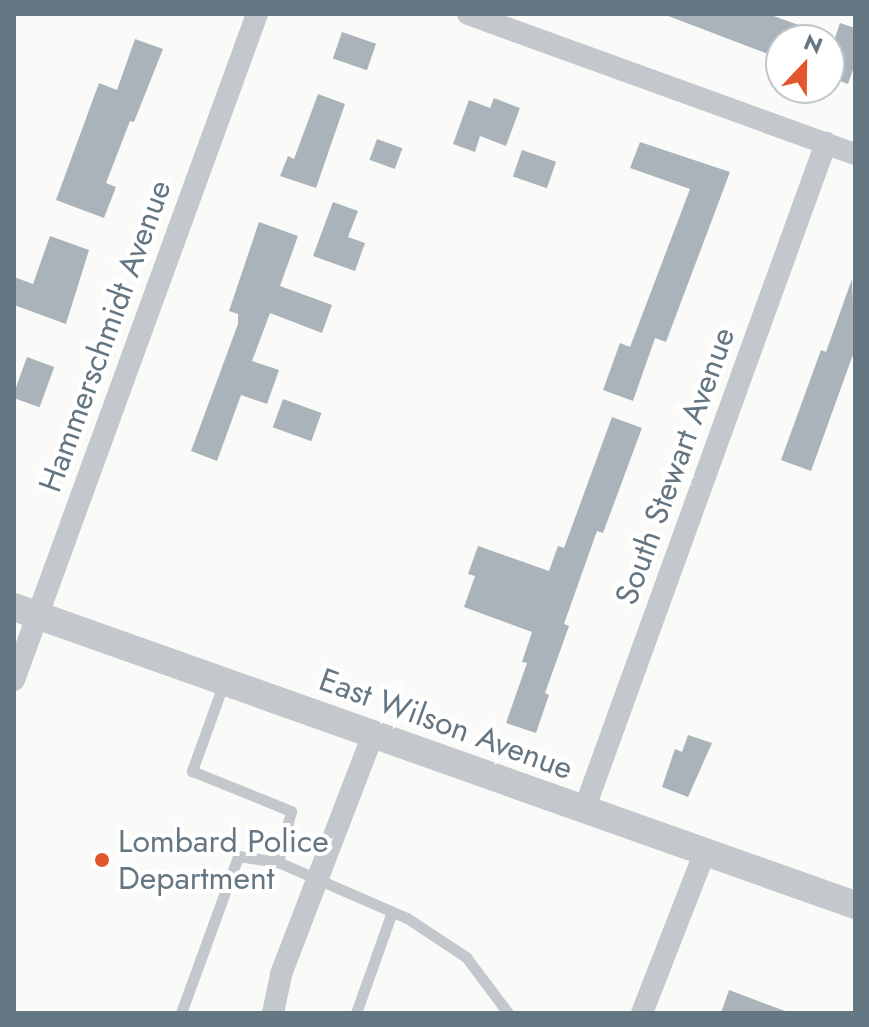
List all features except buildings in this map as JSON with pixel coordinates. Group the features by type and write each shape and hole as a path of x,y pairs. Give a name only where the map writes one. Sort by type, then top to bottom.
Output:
{"street":[{"name":"Hammerschmidt Avenue","path":"14,680 26,611 257,14"},
{"path":"468,14 855,154"},
{"name":"South Stewart Avenue","path":"584,810 826,143"},
{"name":"East Wilson Avenue","path":"26,611 855,905"},
{"path":"273,1013 281,974 373,734"},
{"path":"642,1013 705,851"}],"lane":[{"path":"225,681 192,771 291,811 278,862"},
{"path":"181,1013 238,856 278,862 392,912 466,957 508,1013"},
{"path":"356,1013 392,912"}],"place":[{"name":"Lombard Police Department","path":"102,860"}]}
